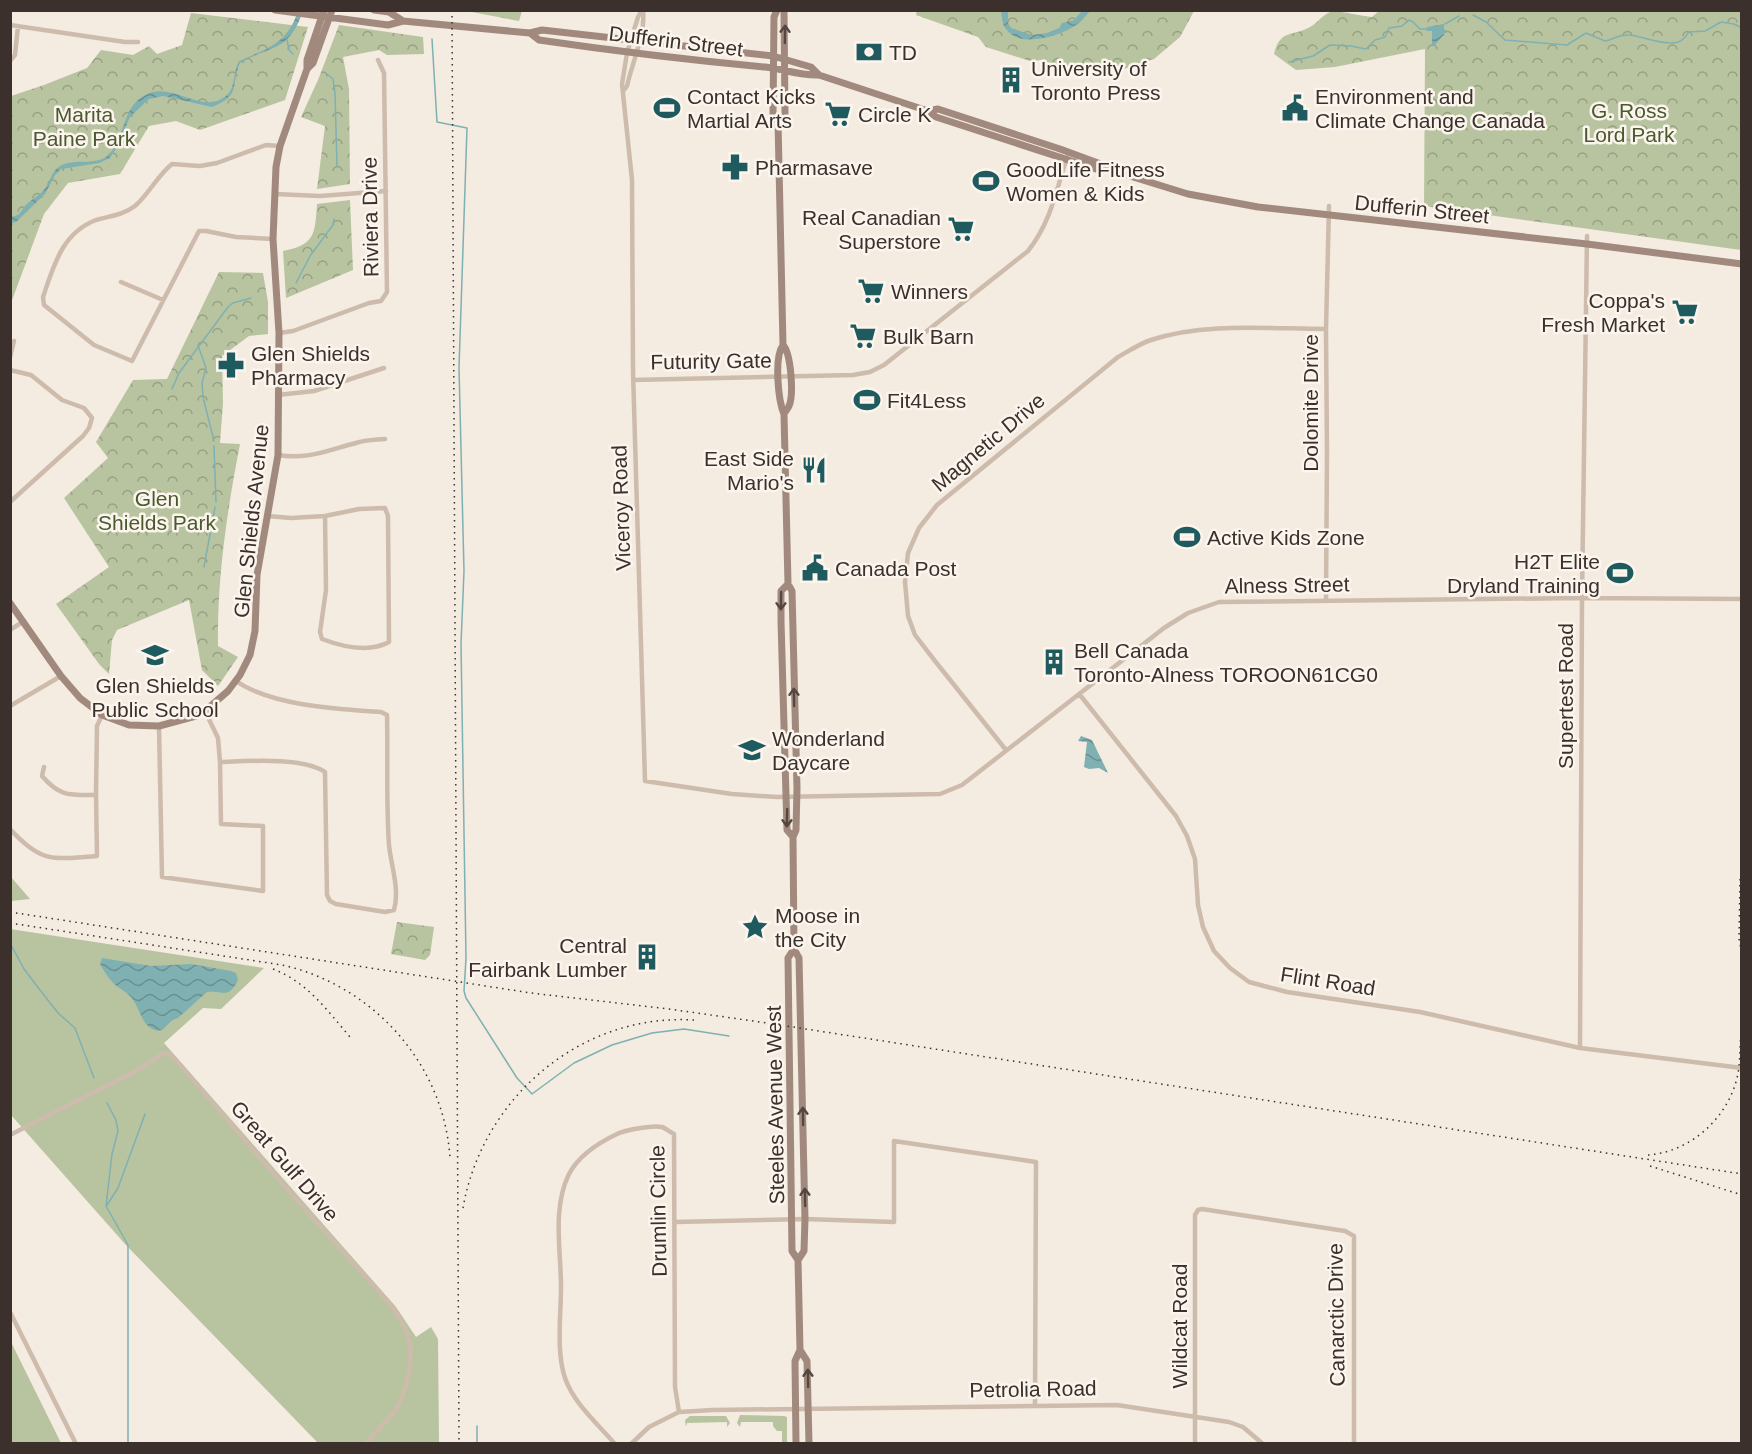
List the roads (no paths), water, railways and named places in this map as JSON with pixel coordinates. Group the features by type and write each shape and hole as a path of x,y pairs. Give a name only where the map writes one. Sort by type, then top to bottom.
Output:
{"main road":[{"name":"Dufferin Street","path":"374,10 389,12 403,21"},
{"name":"Steeles Avenue West","path":"777,10 774,17 773,115 778,122 783,345 789,355 790,376 790,404 784,414"},
{"name":"Steeles Avenue West","path":"778,122 784,115 784,10"},
{"name":"Dufferin Street","path":"276,11 312,16 326,14 388,25 403,21 530,33 542,30 785,58 811,68 819,75 928,111 936,117 1098,163 1104,168 1188,194 1258,207 1587,240 1742,264"},
{"name":"Glen Shields Avenue","path":"10,603 61,676 80,698 102,715 129,725 159,726 196,716 205,711 228,691 250,655 255,631 257,575 278,455 279,333 273,239 276,167 280,146 307,69 307,60 326,14"},
{"name":"Dufferin Street","path":"530,33 539,40 631,53 773,68 808,76 819,75"},
{"name":"Steeles Avenue West","path":"783,345 778,351 778,376 780,405 784,414 788,584 792,591 793,621 796,797 796,830 793,837 794,949 799,958 805,1219 804,1251 798,1260"},
{"name":"Steeles Avenue West","path":"788,584 781,591 781,621 787,830 793,837"},
{"path":"781,621 793,621"},
{"name":"Steeles Avenue West","path":"794,949 788,958 792,1251 798,1260 800,1350 795,1360 796,1443"},
{"name":"Steeles Avenue West","path":"800,1350 807,1360 809,1443"}],"street":[{"name":"Viceroy Road","path":"643,10 644,18 622,84 632,180 633,380 645,781 732,794 787,797"},
{"path":"10,25 138,42"},
{"path":"10,61 15,55 18,26"},
{"name":"Riviera Drive","path":"279,333 293,331 369,303 381,302 387,292 384,74 378,60"},
{"path":"273,239 236,237 199,231 132,361 94,345 44,305 43,297 59,252 73,232 94,221 126,212 137,204 161,172 172,164 200,166 217,163 266,145 280,146"},
{"name":"Futurity Gate","path":"633,380 853,375 870,372 884,365 1028,251 1040,236 1050,214 1067,156"},
{"path":"275,194 320,196 386,191"},
{"name":"Dolomite Drive","path":"1326,600 1328,453 1326,329 1329,206"},
{"name":"Supertest Road","path":"1580,1048 1582,598 1587,240"},
{"path":"121,282 163,300"},
{"name":"Magnetic Drive","path":"1006,750 915,635 908,616 904,582 908,553 919,528 937,505 1118,357 1149,341 1180,332 1210,329 1326,329"},
{"path":"10,357 14,341"},
{"path":"278,395 314,391 384,368"},
{"path":"10,370 31,375 62,400 84,408 92,418 83,436 10,502"},
{"path":"278,455 307,456 336,450 357,442 384,439"},
{"path":"267,516 291,518 325,516 359,508 385,508 388,516 389,642 378,648 349,647 322,639 320,632 326,590 325,516"},
{"name":"Alness Street","path":"787,797 939,794 962,785 1080,695 1140,645 1188,613 1219,602 1582,598 1742,599"},
{"path":"10,630 24,621"},
{"path":"10,706 61,676"},
{"path":"220,762 292,763 318,767 325,772 327,895 330,901 386,912 394,909 396,903 394,875 389,846 387,715 381,712 342,710 269,697 246,688 236,681"},
{"name":"Flint Road","path":"1080,695 1176,816 1187,836 1195,859 1198,905 1203,927 1214,951 1230,968 1249,982 1287,992 1419,1012 1580,1048 1742,1068"},
{"path":"159,726 162,877 263,891 263,826 221,824 218,738 205,711"},
{"path":"10,829 34,853 56,859 97,856 97,726 102,715"},
{"path":"44,767 42,776 52,788 64,794 96,795"},
{"name":"Great Gulf Drive","path":"10,1135 138,1070 164,1053 175,1059 392,1306 402,1322 410,1341 410,1367 406,1388 395,1410 365,1443"},
{"name":"Drumlin Circle","path":"615,1443 577,1401 570,1390 562,1365 559,1233 563,1189 577,1161 603,1140 623,1130 662,1127 674,1134 675,1387 679,1412"},
{"path":"675,1222 805,1219 894,1222 894,1141 1036,1162 1035,1406"},
{"name":"Wildcat Road","path":"1196,1443 1195,1215 1198,1210"},
{"name":"Canarctic Drive","path":"1198,1210 1345,1231 1354,1236 1354,1443"},
{"path":"10,1312 76,1443"},
{"name":"Petrolia Road","path":"679,1412 1117,1405 1195,1416 1238,1425 1263,1443"},
{"path":"631,1443 649,1427 679,1412"}],"water":[{"path":"298,11 303,11 297,25 285,41 240,63 234,89 228,98 212,107 163,96 149,99 130,117 110,158 99,163 61,169 55,175 45,194 16,222 11,223 10,217 19,214 42,192 60,166 106,157 115,146 133,105 149,93 161,91 206,102 217,101 227,95 232,88 239,61 275,44 288,31"},
{"path":"1001,11 1008,11 1008,23 1011,28 1032,35 1047,33 1059,28 1062,23 1074,20 1082,11 1090,11 1078,24 1066,31 1048,37 1029,39 1012,35 1006,29"},
{"path":"1444,24 1444,29 1447,31 1432,46 1432,31 1426,31 1427,27"},
{"path":"1081,736 1092,740 1108,773 1099,768 1084,767 1087,742 1078,741"},
{"path":"102,958 151,966 191,964 231,971 236,973 238,980 228,992 207,992 178,1018 158,1031 148,1026 132,998 108,977 100,964"}],"waterway":[{"path":"1473,15 1486,22 1505,40 1567,45 1586,33 1605,41 1628,35 1672,43 1683,39 1689,32 1705,31 1721,22 1742,28"},
{"path":"1445,24 1459,16"},
{"path":"1289,62 1313,56 1330,45 1366,49 1375,40 1385,37 1389,28 1402,26 1409,20 1420,29 1426,29"},
{"path":"287,39 289,50 293,54"},
{"path":"432,39 437,122 467,128 459,368 464,571 461,644 466,958 464,991 466,998 517,1078 532,1094 574,1063 612,1045 652,1033 684,1029 729,1036"},
{"path":"327,74 333,79 335,93 337,167"},
{"path":"296,283 310,256 333,225 334,219"},
{"path":"172,389 179,373 228,307 233,303 251,298"},
{"path":"199,348 206,368 202,383 203,397 214,441"},
{"path":"214,446 216,502"},
{"path":"204,567 215,507"},
{"path":"10,943 24,969 40,990 58,1013 75,1028 94,1078"},
{"path":"107,1103 116,1120 118,1131 112,1154 106,1206 128,1245 128,1444"},
{"path":"107,1205 118,1188 145,1114"},
{"path":"477,1426 477,1444"}],"railway":[{"path":"452,10 459,1444"},
{"path":"1740,879 1739,939 1742,954"},
{"path":"10,912 531,993 767,1023 1742,1174"},
{"path":"10,923 282,965 315,975 346,990 374,1010 398,1034 418,1061 434,1091 445,1124 450,1158"},
{"path":"273,969 306,989 350,1037"},
{"path":"463,1208 474,1168 491,1131 515,1098 543,1070 576,1047 613,1031 652,1022 694,1020"},
{"path":"1648,1155 1663,1153 1692,1140 1716,1120 1725,1107 1737,1078 1742,1027"},
{"path":"1650,1166 1742,1195"}],"place":[{"name":"TD","path":"869,52"},
{"name":"University of Toronto Press","path":"1011,80"},
{"name":"Contact Kicks Martial Arts","path":"667,108"},
{"name":"Environment and Climate Change Canada","path":"1295,108"},
{"name":"Circle K","path":"838,114"},
{"name":"Pharmasave","path":"735,167"},
{"name":"GoodLife Fitness Women & Kids","path":"986,181"},
{"name":"Real Canadian Superstore","path":"961,229"},
{"name":"Winners","path":"871,291"},
{"name":"Coppa's Fresh Market","path":"1685,312"},
{"name":"Bulk Barn","path":"863,336"},
{"name":"Glen Shields Pharmacy","path":"231,365"},
{"name":"Fit4Less","path":"867,400"},
{"name":"East Side Mario's","path":"814,470"},
{"name":"Active Kids Zone","path":"1187,537"},
{"name":"Canada Post","path":"815,568"},
{"name":"H2T Elite Dryland Training","path":"1620,573"},
{"name":"Glen Shields Public School","path":"155,655"},
{"name":"Bell Canada Toronto-Alness TOROON61CG0","path":"1054,662"},
{"name":"Wonderland Daycare","path":"752,750"},
{"name":"Moose in the City","path":"755,927"},
{"name":"Central Fairbank Lumber","path":"647,957"}],"park label":[{"name":"G. Ross Lord Park","path":"1629,122"},
{"name":"Marita Paine Park","path":"84,126"},
{"name":"Glen Shields Park","path":"157,510"}]}
